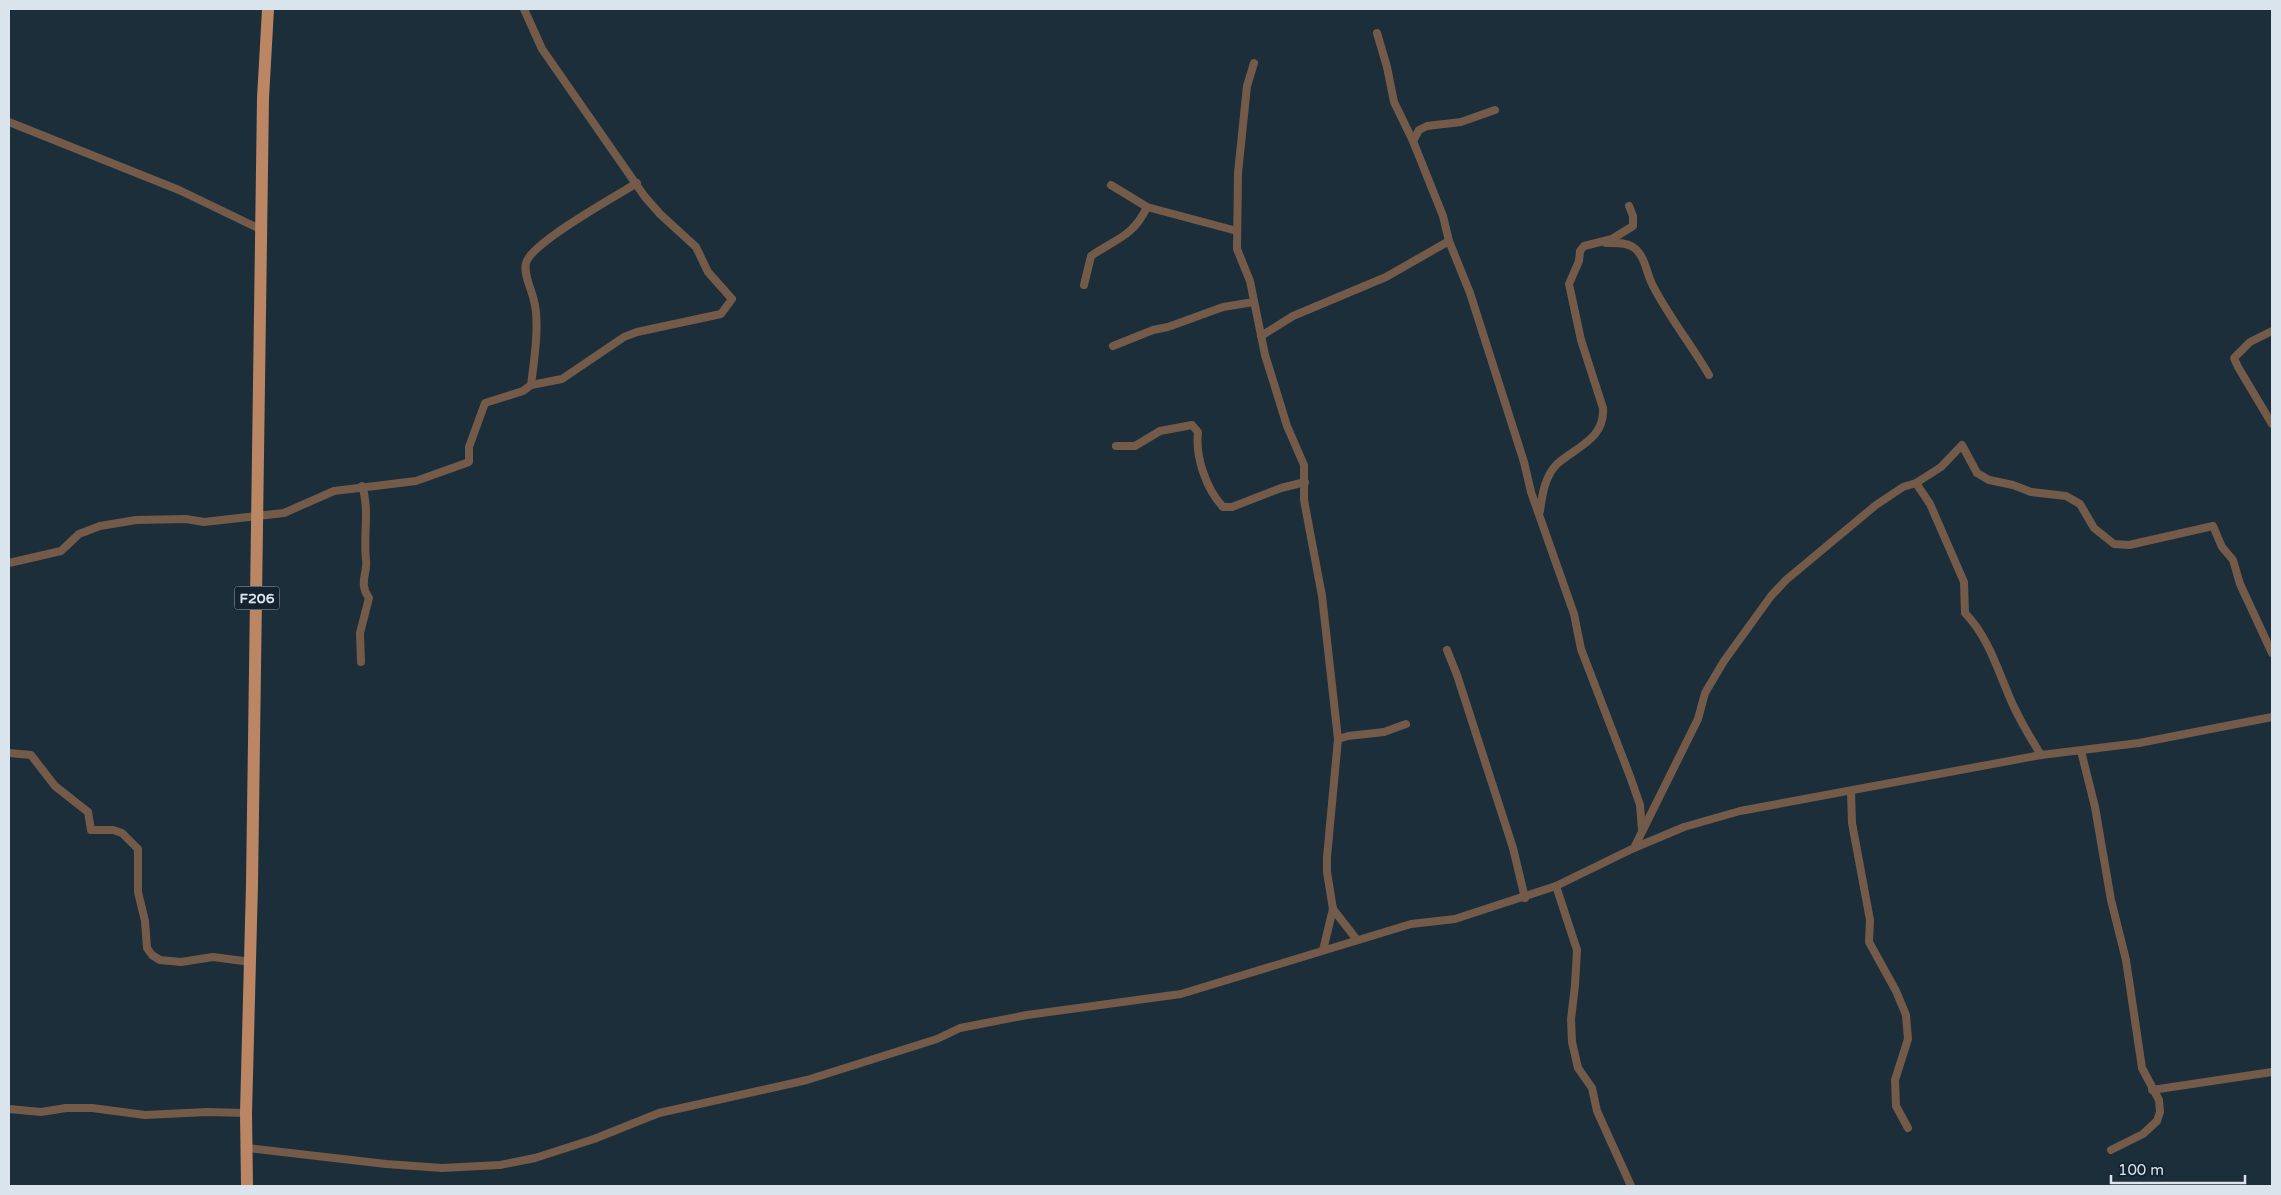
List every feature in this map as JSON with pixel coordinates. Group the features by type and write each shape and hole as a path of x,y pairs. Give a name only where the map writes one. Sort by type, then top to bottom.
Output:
{"main road":[{"name":"F206","path":"247,1186 248,1148 246,1113 251,962 263,98 268,9"}],"street":[{"path":"9,564 60,551 79,534 100,526 136,520 186,519 204,522 226,518 284,513 334,491 362,486 416,481 468,462 469,447 485,403 515,394 531,385 562,379 624,337 637,332 721,314 732,299 708,272 696,247 660,214 637,183 542,49 524,9"},
{"path":"1377,33 1387,67 1394,102 1413,141 1443,216 1449,241 1470,293 1551,553 1574,614 1581,649 1640,805 1642,830"},
{"path":"1254,63 1247,86 1238,173 1237,249 1250,281 1261,336 1287,426 1304,466 1304,500 1322,596 1338,740 1327,857 1327,872 1333,908 1323,950"},
{"path":"1413,141 1419,130 1427,126 1461,122 1495,110"},
{"path":"9,122 170,186 262,230"},
{"path":"531,385 536,309 525,270 526,262 536,249 578,219 637,183"},
{"path":"1111,185 1147,207 1237,231"},
{"path":"1540,513 1542,495 1556,465 1590,440 1604,420 1603,408 1574,315 1569,284 1579,261 1580,251 1584,246 1612,239 1633,226 1633,216 1628,206"},
{"path":"1084,285 1091,256 1121,240 1138,222 1147,207"},
{"path":"1261,336 1293,316 1386,277 1449,241"},
{"path":"1599,243 1619,243 1632,246 1641,256 1650,282 1709,375"},
{"path":"1113,346 1153,330 1168,327 1223,307 1254,302"},
{"path":"2272,332 2250,342 2234,358 2272,424"},
{"path":"1116,446 1135,446 1160,431 1192,425 1198,432 1196,445 1206,476 1216,500 1223,507 1232,507 1281,488 1305,482"},
{"path":"1634,848 1698,719 1705,692 1724,661 1771,596 1786,580 1876,505 1902,487 1916,482 1941,467 1962,445 1976,473 1989,480 2013,484 2030,492 2066,496 2080,504 2094,528 2114,544 2129,546 2213,526 2222,547 2233,560 2240,584 2272,653"},
{"path":"1916,482 1930,504 1964,582 1965,613 1983,635 2014,707 2041,755"},
{"path":"361,662 360,633 369,598 365,593 363,577 366,562 364,524 366,497 362,486"},
{"path":"1447,650 1457,675 1491,785 1513,848 1525,898"},
{"path":"248,1148 423,1167 500,1165 535,1158 659,1113 807,1080 938,1039 960,1028 1027,1014 1181,994 1411,924 1455,919 1525,898 1556,886 1634,848 1684,827 1740,811 1851,792 2041,755 2140,743 2272,717"},
{"path":"1338,740 1348,736 1384,732 1406,724"},
{"path":"2081,751 2095,807 2111,900 2126,960 2142,1068 2159,1100 2160,1112 2157,1121 2142,1134 2111,1150"},
{"path":"9,753 31,755 55,786 88,812 91,830 113,830 122,833 138,849 138,892 145,921 147,948 152,954 160,960 181,962 213,957 251,962"},
{"path":"1851,792 1852,823 1870,920 1869,942 1896,991 1906,1015 1908,1039 1895,1080 1896,1106 1908,1128"},
{"path":"1556,886 1576,950 1576,985 1571,1019 1572,1042 1578,1068 1592,1088 1597,1111 1631,1186"},
{"path":"1333,908 1358,940"},
{"path":"2152,1090 2272,1072"},
{"path":"9,1109 41,1112 66,1108 92,1108 145,1115 207,1112 246,1113"}]}
